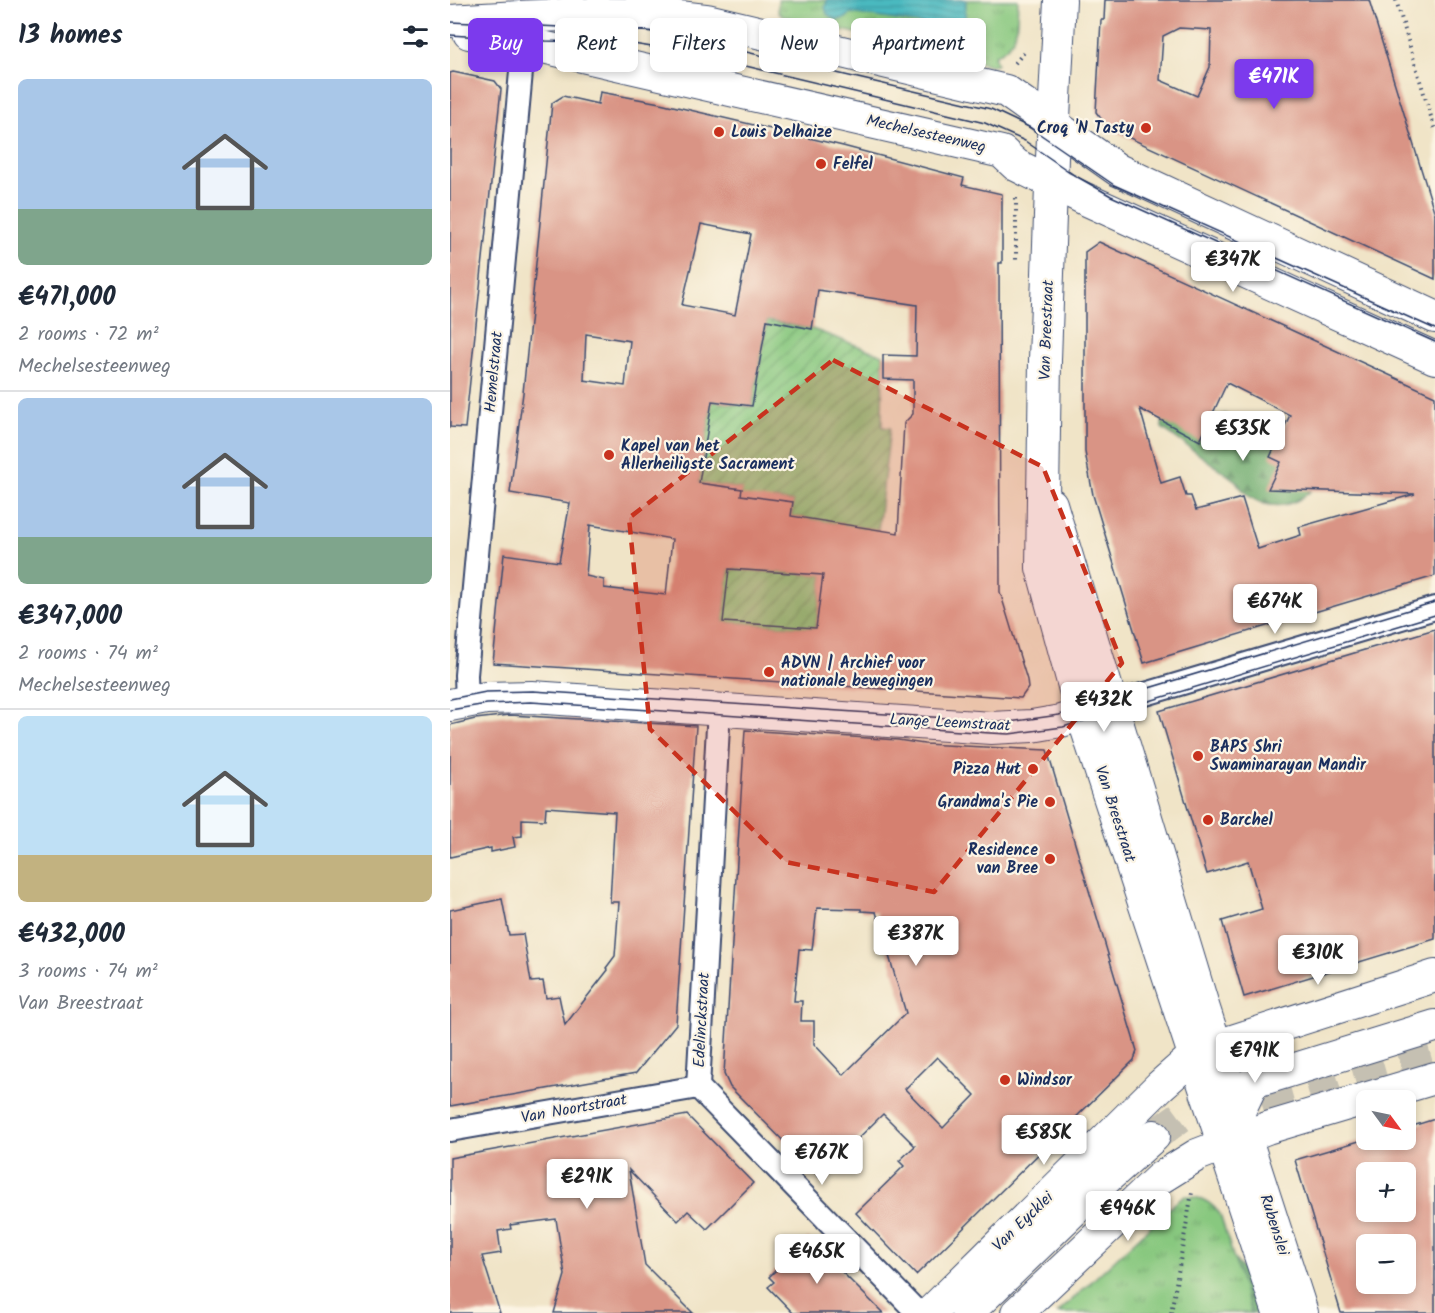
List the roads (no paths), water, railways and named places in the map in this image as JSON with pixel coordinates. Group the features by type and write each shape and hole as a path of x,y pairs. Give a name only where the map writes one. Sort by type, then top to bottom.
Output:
{"main road":[{"name":"Van Breestraat","path":"1060,0 1052,182 1042,568 1082,713 1236,1132"},
{"name":"Mechelsesteenweg","path":"543,27 654,7 1006,92 1118,170 1435,317"},
{"name":"Mechelsesteenweg","path":"450,21 468,23"},
{"name":"Mechelsesteenweg","path":"450,29 468,29"},
{"name":"Mechelsesteenweg","path":"543,35 1002,152 1016,165 1435,358"},
{"name":"Van Breestraat","path":"1043,477 1112,704 1205,1051"},
{"name":"Lange Leemstraat","path":"458,703 486,698 526,697 991,728 1061,721 1112,704"},
{"path":"1205,1051 1435,976"},
{"path":"1236,1132 1253,1082 1435,1026"},
{"name":"Van Eycklei","path":"930,1313 1160,1086 1205,1051"},
{"path":"1017,1313 1160,1178 1236,1132 1267,1128 1435,1078"},
{"name":"Rubenslei","path":"1236,1132 1279,1313"},
{"name":"Rubenslei","path":"1236,1132 1302,1313"},
{"name":"Van Eycklei","path":"967,1313 1109,1176 1155,1141"}],"street":[{"name":"Hemelstraat","path":"458,703 466,675 521,72"},
{"name":"Lange Leemstraat","path":"1112,704 1435,608"},
{"name":"Edelinckstraat","path":"719,710 698,1087 918,1313"},
{"name":"Van Noortstraat","path":"450,1131 698,1087"}],"water":[{"path":"827,0 966,0 965,18 884,18 851,13 846,18 839,19 827,14 825,7"}],"tunnel":[{"path":"1217,1122 1265,1106 1435,1058"},
{"path":"1154,1136 1180,1117 1236,1095"}],"tram line":[{"path":"450,22 648,31 991,109 1031,128 1114,185 1435,329"},
{"path":"450,35 627,43 695,54 985,123 1025,141 1074,175 1111,196 1435,342"},
{"path":"450,699 486,692 533,691 1009,722 1059,715 1435,602"},
{"path":"450,710 487,704 531,702 1009,734 1063,727 1435,615"}],"place":[{"name":"Croq 'N Tasty","path":"1146,128"},
{"name":"Louis Delhaize","path":"719,132"},
{"name":"Felfel","path":"821,164"},
{"name":"Kapel van het Allerheiligste Sacrament","path":"609,455"},
{"name":"ADVN | Archief voor nationale bewegingen","path":"769,672"},
{"name":"BAPS Shri Swaminarayan Mandir","path":"1198,756"},
{"name":"Pizza Hut","path":"1033,769"},
{"name":"Grandma's Pie","path":"1050,802"},
{"name":"Barchel","path":"1208,820"},
{"name":"Residence van Bree","path":"1050,859"},
{"name":"Windsor","path":"1005,1080"}]}
